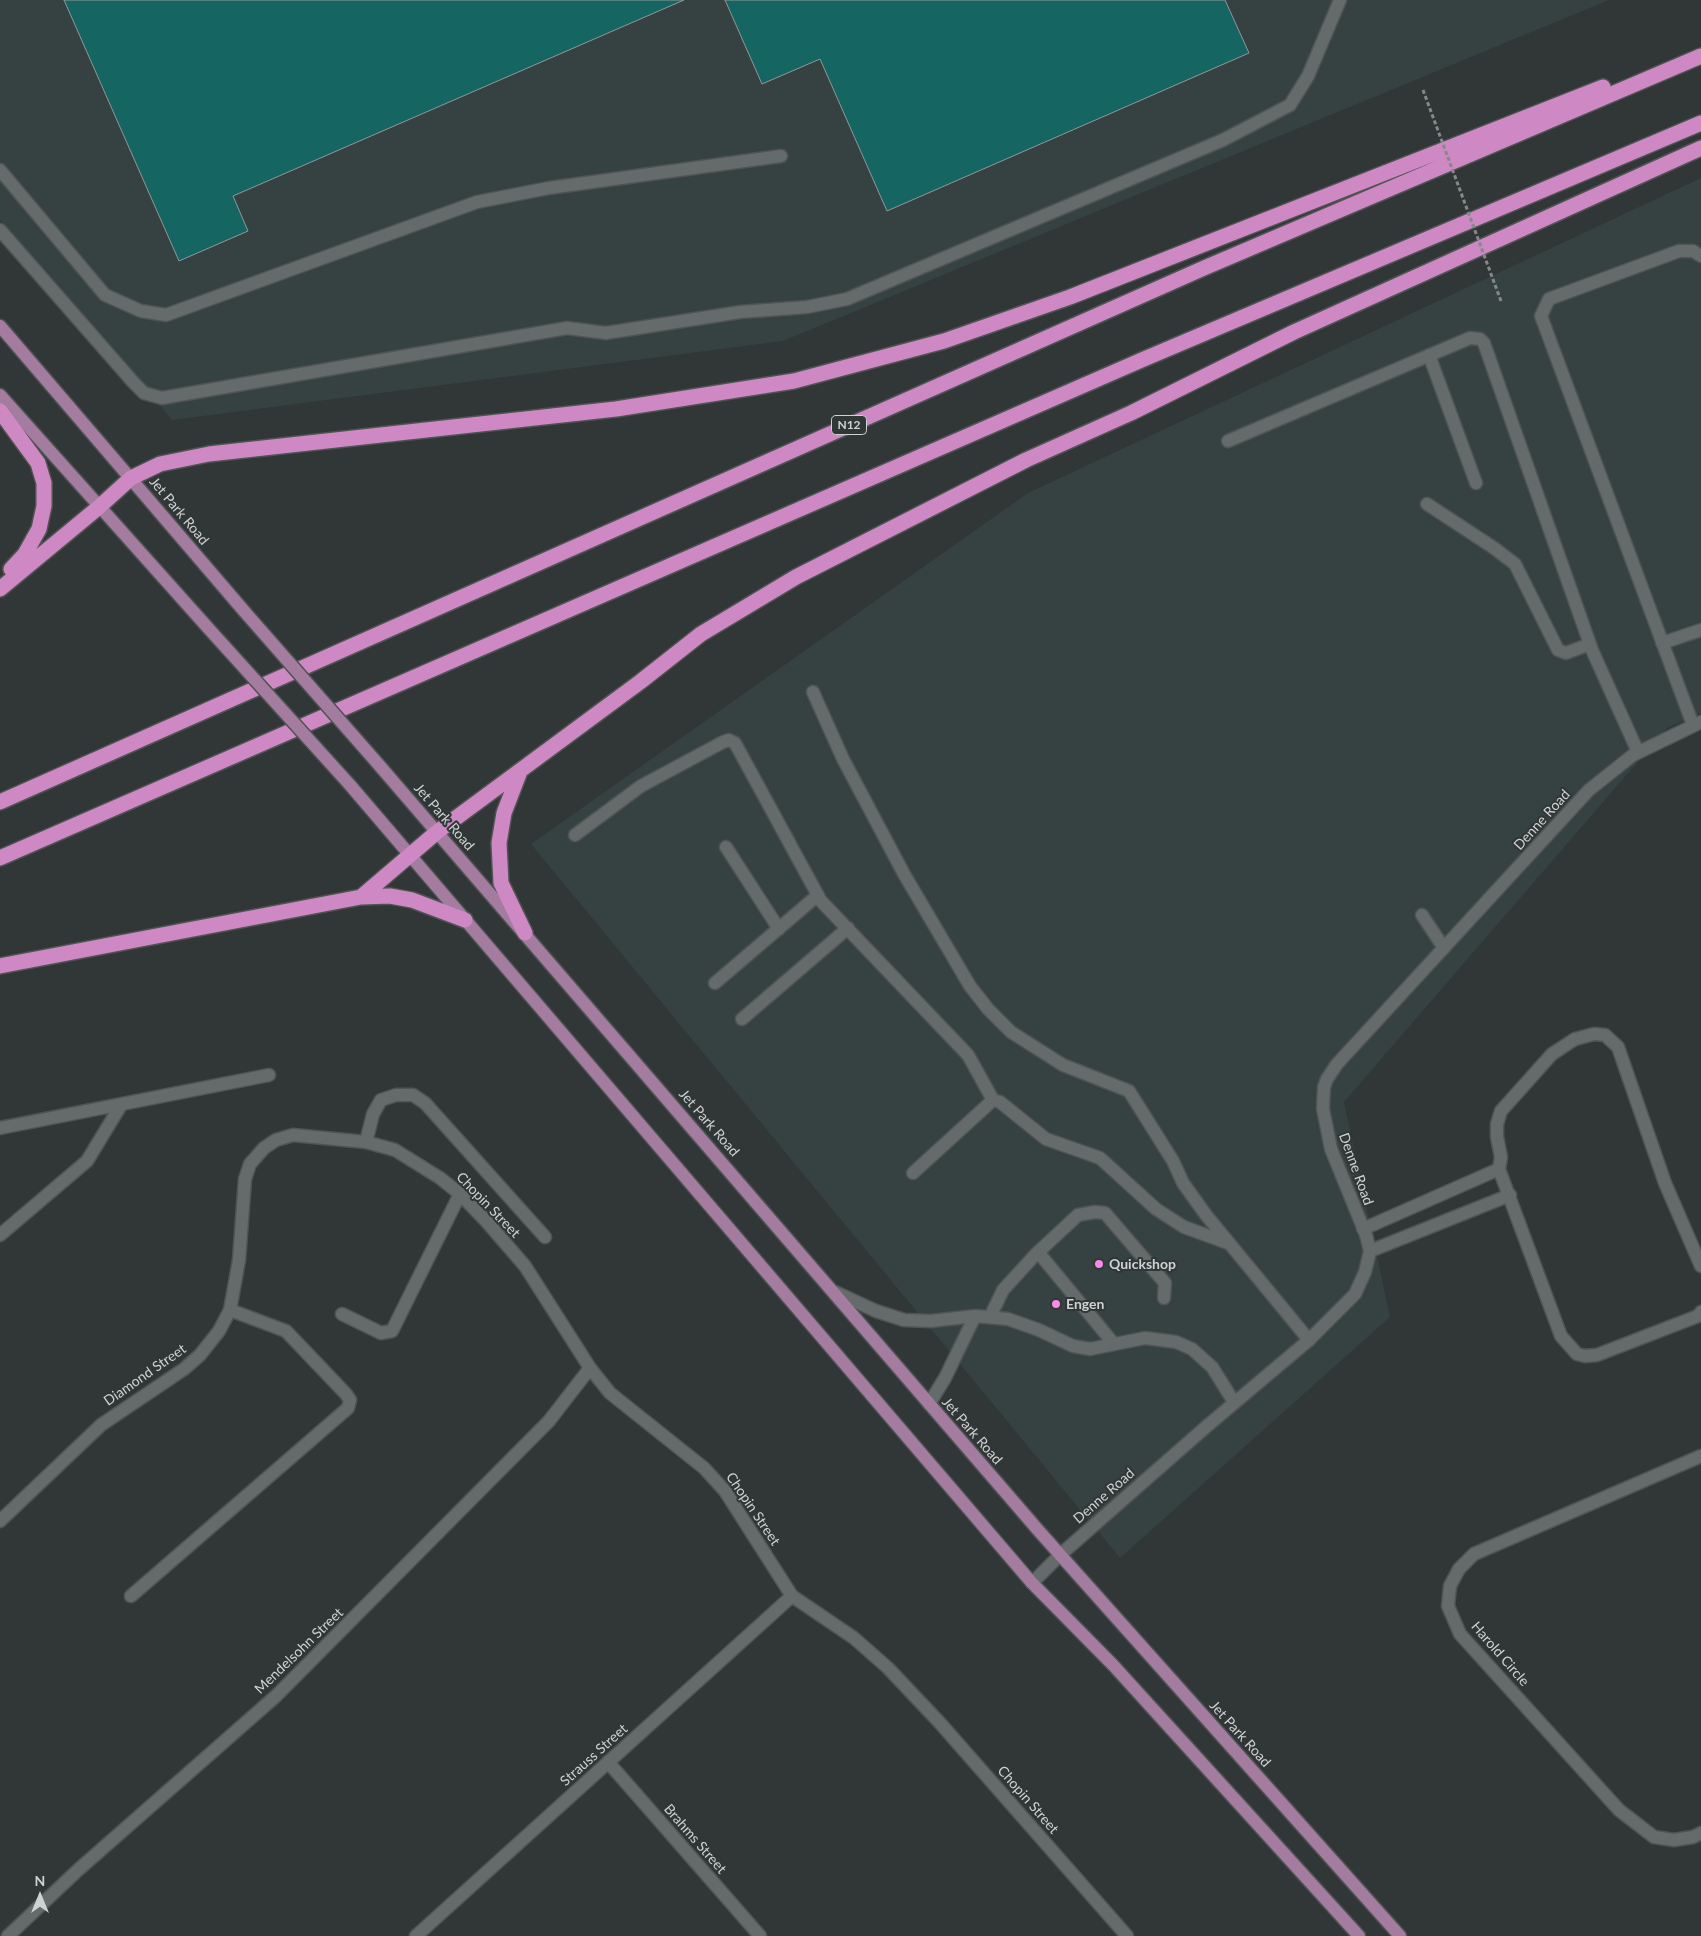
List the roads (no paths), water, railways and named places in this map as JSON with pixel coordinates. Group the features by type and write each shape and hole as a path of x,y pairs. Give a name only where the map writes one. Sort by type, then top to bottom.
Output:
{"highway":[{"path":"0,589 131,478 160,464 209,454 616,408 794,380 944,341 1140,271 1340,189 1701,51"},
{"name":"N12","path":"0,802 1213,264 1701,56"},
{"path":"0,858 1144,359 1701,124"},
{"path":"361,897 437,832 519,773 701,634 796,577 1026,460 1131,413 1294,332 1701,148"},
{"path":"0,411 38,463 44,483 44,506 39,530 25,554 0,582"},
{"path":"519,773 504,813 499,843 501,883 525,933"},
{"path":"0,966 361,897 390,896 412,900 465,920"}],"main road":[{"name":"Jet Park Road","path":"0,326 244,611 836,1292 929,1404 1060,1555 1400,1936"},
{"path":"0,395 350,786 1032,1583 1113,1665 1358,1936"}],"street":[{"path":"0,230 134,383 144,393 162,398 567,328 606,333 740,312 807,307 847,299 1223,140 1290,105 1308,76 1340,0"},
{"path":"0,170 105,295 141,311 166,315 477,202 550,188 781,156"},
{"path":"1697,723 1662,643 1541,316 1550,299 1679,251 1693,251 1701,256"},
{"path":"1228,440 1470,338 1484,343 1590,644 1638,752"},
{"path":"1429,355 1476,483"},
{"path":"1427,504 1515,564 1558,650 1566,653 1590,644"},
{"path":"1662,643 1701,630"},
{"path":"813,692 843,759 904,874 970,986 988,1009 1011,1032 1063,1065 1129,1091 1173,1161 1184,1183 1206,1215 1309,1340"},
{"name":"Denne Road","path":"1032,1583 1060,1555 1234,1402 1309,1340 1355,1294 1365,1272 1370,1251 1364,1230 1331,1149 1323,1109 1324,1087 1337,1064 1589,790 1638,752 1697,723"},
{"path":"575,835 641,786 729,740 734,743 818,895 968,1055 993,1100 1000,1102 1046,1138 1100,1158 1156,1209 1184,1227 1231,1244"},
{"path":"726,847 779,929"},
{"path":"715,982 818,895"},
{"path":"1422,915 1444,948"},
{"path":"742,1019 848,928"},
{"path":"1701,1266 1665,1183 1618,1047 1605,1035 1585,1035 1552,1054 1501,1111 1497,1124 1497,1137 1501,1157 1499,1169 1561,1336 1577,1354 1585,1356 1597,1355 1698,1316 1701,1312"},
{"path":"0,1128 269,1075"},
{"path":"366,1142 373,1114 381,1100 396,1095 413,1095 425,1103 545,1236"},
{"path":"913,1173 993,1100"},
{"path":"0,1235 87,1161 121,1105"},
{"name":"Chopin Street","path":"276,1140 293,1135 366,1142 395,1150 418,1163 460,1194 525,1266 590,1368 610,1392 714,1478 752,1531 792,1596 854,1638 888,1668 940,1723 1127,1936"},
{"name":"Diamond Street","path":"0,1521 101,1424 184,1369 200,1356 219,1330 230,1310 239,1260 245,1179 250,1164 256,1156 276,1140"},
{"path":"1364,1230 1499,1169"},
{"path":"342,1314 381,1333 392,1330 460,1194"},
{"path":"1370,1251 1510,1196"},
{"path":"990,1317 1003,1290 1038,1252 1078,1215 1095,1212 1105,1213 1165,1283 1164,1298"},
{"path":"1038,1252 1114,1344"},
{"path":"836,1292 876,1311 904,1320 931,1321 975,1316 990,1317 1022,1323 1073,1346 1090,1349 1145,1338 1176,1342 1192,1349 1212,1367 1234,1402"},
{"path":"131,1596 348,1408 350,1400 346,1394 286,1330 230,1310"},
{"path":"929,1404 945,1378 975,1316"},
{"name":"Mendelsohn Street","path":"8,1936 78,1870 276,1696 548,1421 590,1368"},
{"name":"Harold Circle","path":"1701,1456 1474,1554 1459,1569 1450,1586 1448,1606 1460,1634 1619,1810 1654,1837 1674,1840 1693,1837 1701,1833"},
{"name":"Strauss Street","path":"416,1936 792,1596"},
{"name":"Brahms Street","path":"608,1762 760,1936"}],"place":[{"name":"Quickshop","path":"1099,1264"},
{"name":"Engen","path":"1056,1304"}]}
